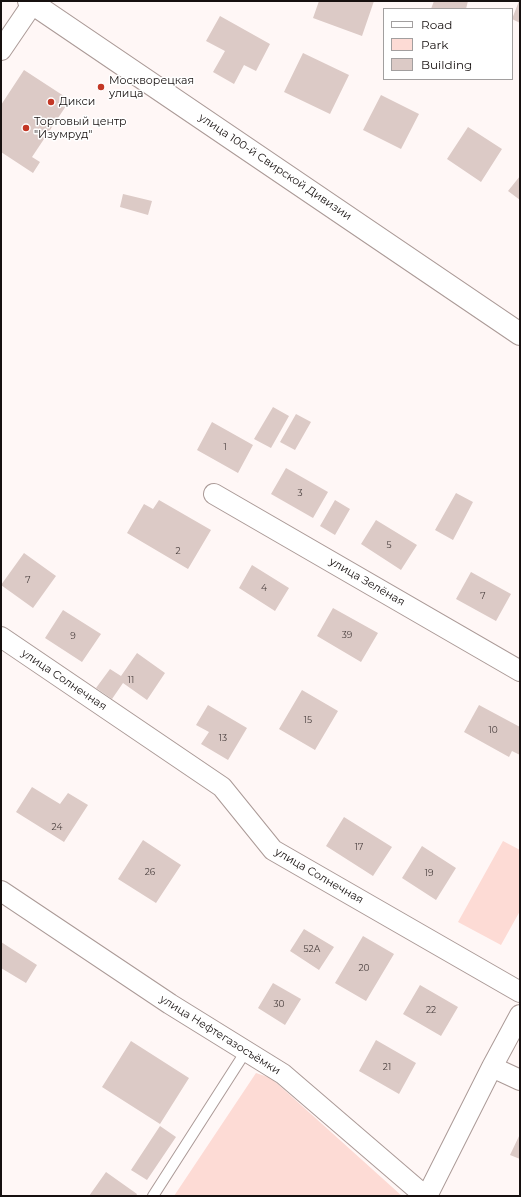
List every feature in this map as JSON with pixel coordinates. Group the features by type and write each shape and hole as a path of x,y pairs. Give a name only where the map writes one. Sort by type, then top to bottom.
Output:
{"main road":[{"name":"улица 100-й Свирской Дивизии","path":"31,2 520,334"}],"street":[{"path":"1,50 31,2"},
{"name":"улица Зелёная","path":"214,494 520,671"},
{"name":"улица Солнечная","path":"1,637 222,788 273,850 520,992"},
{"name":"улица Нефтегазосъёмки","path":"1,891 170,1004 283,1074 426,1196"},
{"path":"426,1196 520,1015"},
{"path":"492,1067 520,1080"}],"lane":[{"path":"153,1196 246,1051"}],"green space":[{"path":"503,841 520,850 520,911 501,945 458,922"},
{"path":"256,1073 271,1078 402,1196 174,1196"}],"building":[{"path":"319,1 374,1 362,36 313,18"},
{"path":"434,1 468,1 466,8 431,8"},
{"path":"520,1 520,23 513,20"},
{"path":"220,16 270,44 256,71 244,65 234,84 213,72 225,51 206,41"},
{"path":"303,53 349,75 330,114 284,92"},
{"name":"Торговый центр \"Изумруд\"","path":"24,70 70,100 32,157 40,162 33,173 1,152 1,105"},
{"path":"381,95 419,114 401,149 363,130"},
{"path":"468,127 502,149 481,182 447,159"},
{"path":"520,176 520,200 508,191"},
{"path":"123,194 152,201 148,215 120,207"},
{"path":"273,407 289,416 271,448 254,439"},
{"path":"296,414 311,422 295,450 280,442"},
{"path":"212,422 253,445 238,473 197,450"},
{"path":"286,468 328,492 313,518 271,494"},
{"path":"456,493 473,502 453,540 435,530"},
{"path":"159,500 211,530 188,569 127,533 144,504 153,509"},
{"path":"335,500 350,509 335,535 320,526"},
{"path":"376,520 417,545 401,570 361,544"},
{"path":"24,553 56,576 33,608 1,585"},
{"path":"252,565 289,588 275,611 239,588"},
{"path":"471,572 511,594 496,621 456,599"},
{"path":"333,608 378,633 361,662 317,636"},
{"path":"63,610 101,634 82,662 45,638"},
{"path":"137,653 165,673 147,700 123,683 112,699 96,688 110,669 121,676"},
{"path":"302,690 338,711 315,750 279,729"},
{"path":"208,705 247,728 228,760 201,744 209,732 196,725"},
{"path":"479,705 520,727 520,755 512,751 509,757 464,732"},
{"path":"32,787 60,804 68,793 88,805 64,842 16,812"},
{"path":"344,817 392,847 373,876 326,846"},
{"path":"143,840 181,865 156,903 118,879"},
{"path":"422,846 456,868 436,900 402,878"},
{"path":"304,929 334,947 319,970 290,951"},
{"path":"363,936 394,954 366,1001 335,983"},
{"path":"1,942 37,965 26,983 1,968"},
{"path":"273,983 301,999 285,1025 258,1008"},
{"path":"420,985 458,1007 441,1036 403,1014"},
{"path":"376,1040 416,1063 399,1094 359,1071"},
{"path":"131,1041 189,1078 160,1124 102,1087"},
{"path":"160,1126 176,1137 147,1180 131,1170"},
{"path":"520,1134 520,1159 510,1155"},
{"path":"106,1172 137,1194 136,1196 89,1196"}],"place":[{"name":"Москворецкая улица","path":"101,87"},
{"name":"Дикси","path":"51,102"},
{"name":"Торговый центр \"Изумруд\"","path":"26,128"}]}
